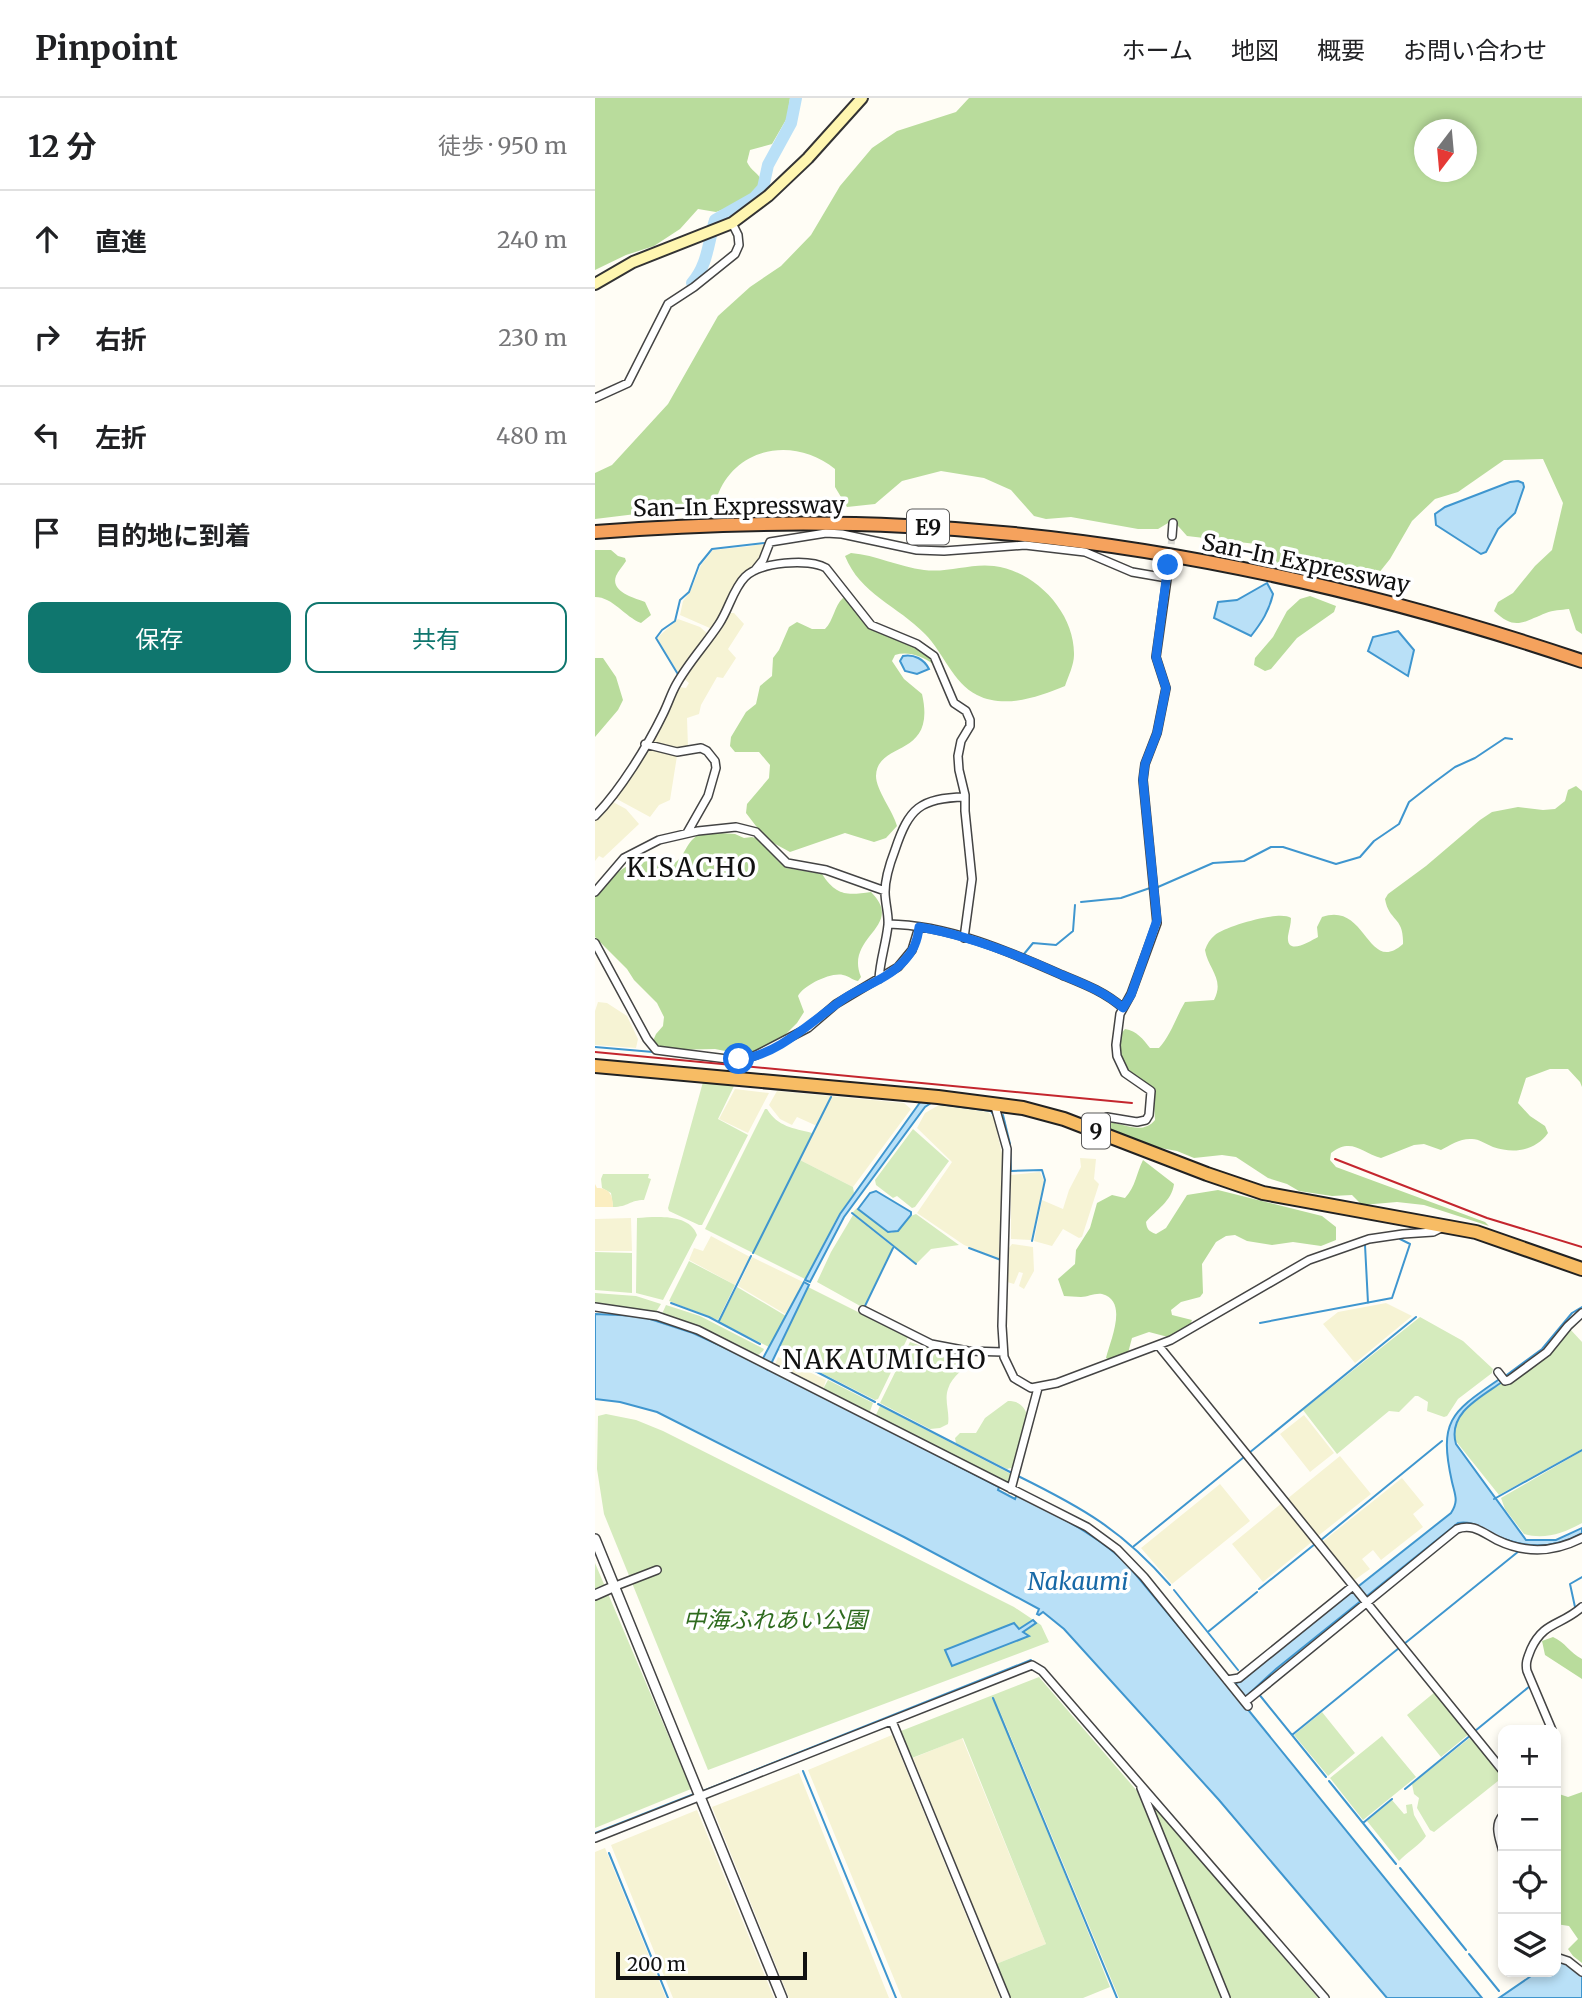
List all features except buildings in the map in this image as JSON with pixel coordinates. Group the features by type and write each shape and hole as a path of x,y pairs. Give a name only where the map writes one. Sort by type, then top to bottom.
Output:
{"highway":[{"name":"San-In Expressway","path":"595,531 770,523 907,526 1094,543 1303,580 1455,620 1582,661"},
{"name":"9","path":"595,1066 994,1103 1064,1119 1263,1193 1445,1225 1497,1238 1582,1269"}],"main road":[{"path":"595,284 633,262 732,223 768,196 809,158 862,98"}],"street":[{"path":"595,398 628,383 668,304 735,254 739,245 732,223"},
{"path":"1172,536 1173,523"},
{"path":"595,816 611,798 664,712 677,684 723,618 741,582 760,565 771,542 826,533 917,550 944,551 1025,545 1085,552 1132,572 1167,578"},
{"path":"751,572 765,567 806,562 821,565 827,568 871,625 917,644 934,656 954,704 965,711 971,722 961,741 958,756 965,797 972,883 964,938"},
{"path":"1099,1132 1107,1117 1141,1122 1149,1115 1150,1088 1128,1077 1121,1068 1117,1056 1116,1035 1123,1008 1131,995 1157,920 1143,780 1145,764 1157,733 1166,688 1156,657 1168,565"},
{"path":"645,744 677,752 701,748 715,761 716,768 707,800 687,833"},
{"path":"879,979 888,924 885,891 898,837 914,810 927,802 965,797"},
{"path":"595,892 624,858 659,840 687,833 736,827 751,830 787,863 826,870 885,891"},
{"path":"888,924 919,927 1020,956 1103,992 1123,1008"},
{"path":"595,943 647,1040 656,1050 727,1059 750,1058 808,1028 836,1004 892,972 908,956 919,927"},
{"path":"994,1103 1007,1149 1003,1352 1013,1378 1025,1386 1038,1388 1178,1337 1309,1260 1369,1239 1433,1232 1445,1225"},
{"path":"595,1307 657,1316 698,1330 1087,1527 1117,1549 1144,1577 1245,1702 1365,1601 1462,1527 1478,1529 1500,1541 1533,1550 1555,1549 1582,1538"},
{"path":"863,1311 931,1345 1003,1352"},
{"path":"1501,1376 1509,1380 1547,1352 1582,1313"},
{"path":"1158,1345 1498,1765"},
{"path":"1011,1489 1038,1388"},
{"path":"595,1539 782,1998"},
{"path":"595,1595 657,1570"},
{"path":"1230,1683 1354,1588"},
{"path":"1550,1725 1527,1671 1526,1661 1538,1635 1551,1625 1572,1616 1582,1607"},
{"path":"595,1838 1032,1665 1042,1671 1325,1998"},
{"path":"892,1721 1006,1998"},
{"path":"1140,1785 1226,1998"},
{"path":"1561,1959 1582,1972"}],"shaded area":[{"path":"766,545 759,561 734,585 726,607 712,629 680,615 683,601 690,592 701,565 713,550"},
{"path":"729,613 734,613 744,624 728,649 736,658 723,678 717,677 701,705 699,714 687,718 688,747 677,750 650,742 666,719 679,687 686,688 689,683 683,678"},
{"path":"678,619 700,627 708,634 679,674 657,638"},
{"path":"647,749 677,756 670,800 659,805 650,817 615,798"},
{"path":"613,802 626,809 639,824 603,858 599,856 595,861 595,821"},
{"path":"598,1002 607,1003 627,1016 638,1039 636,1048 595,1045 595,1011"},
{"path":"735,1089 769,1093 748,1133 719,1119"},
{"path":"777,1091 904,1103 911,1109 853,1187 800,1160 817,1126 797,1117 792,1125 780,1119 769,1105"},
{"path":"939,1105 988,1112 994,1118 1002,1154 999,1259 964,1245 917,1213 952,1162 917,1128 925,1113"},
{"path":"1080,1158 1096,1159 1094,1179 1099,1184 1082,1237 1063,1229 1052,1246 1034,1241 1042,1200 1063,1209 1081,1167"},
{"path":"1040,1172 1044,1181 1043,1189 1031,1240 1011,1239 1011,1175"},
{"path":"631,1218 632,1251 595,1251 595,1219"},
{"path":"711,1236 750,1257 735,1285 689,1260 694,1248 703,1251"},
{"path":"1012,1244 1033,1247 1034,1271 1024,1289 1019,1286 1023,1273 1019,1272 1014,1284 1007,1282 1009,1248"},
{"path":"752,1257 803,1282 785,1314 738,1286"},
{"path":"1386,1303 1412,1316 1355,1363 1323,1324 1338,1312"},
{"path":"778,1357 826,1380 823,1389 775,1365"},
{"path":"1304,1415 1334,1453 1310,1472 1280,1434"},
{"path":"1340,1456 1371,1494 1318,1536 1287,1499"},
{"path":"1402,1478 1424,1505 1413,1514 1423,1527 1381,1560 1373,1550 1362,1559 1370,1569 1353,1581 1322,1542"},
{"path":"1220,1484 1250,1521 1172,1584 1141,1548"},
{"path":"1282,1503 1313,1541 1263,1582 1232,1544"},
{"path":"892,1735 1000,1998 902,1998 808,1770"},
{"path":"962,1738 1046,1944 996,1964 913,1758"},
{"path":"799,1773 889,1998 789,1998 712,1807"},
{"path":"697,1810 774,1998 673,1998 611,1845"},
{"path":"605,1848 666,1998 595,1998 595,1852"}],"green space":[{"path":"595,98 790,98 787,118 772,144 750,150 747,162 762,182 758,191 716,212 698,209 680,229 654,246 626,255 595,270"},
{"path":"969,98 1582,98 1582,634 1576,630 1569,609 1549,612 1519,623 1508,621 1494,611 1498,602 1513,593 1552,550 1563,503 1543,459 1504,460 1458,492 1435,499 1412,521 1390,559 1374,579 1271,565 1267,551 1256,544 1187,536 1171,518 1158,529 1138,529 1071,517 1046,519 1034,516 1011,490 984,478 941,471 902,481 875,504 847,507 835,487 835,469 802,452 785,450 752,457 737,466 717,497 677,509 595,519 595,473 612,465 668,404 718,316 750,287 781,266 811,235 840,186 872,148 897,131 956,112"},
{"path":"595,550 611,550 625,558 615,582 620,590 645,602 651,615 641,623 608,600 595,597"},
{"path":"851,553 924,570 985,565 1024,576 1050,597 1068,624 1074,655 1065,686 1021,700 998,701 977,695 961,683 925,634 860,580 845,556"},
{"path":"1310,596 1336,606 1334,612 1297,638 1271,669 1265,671 1254,665 1255,658 1273,637 1287,611 1300,599"},
{"path":"843,598 849,599 866,622 930,654 933,664 910,654 895,655 892,661 904,679 922,694 924,715 921,729 914,739 886,757 879,765 877,782 897,826 886,838 874,842 845,833 790,852 766,839 746,813 747,804 769,778 770,765 759,752 735,752 730,746 731,737 746,712 756,704 760,686 772,676 773,658 789,627 797,622 812,629 825,629"},
{"path":"595,658 603,658 616,677 623,700 595,737"},
{"path":"1576,786 1582,791 1582,1087 1568,1069 1550,1069 1526,1078 1518,1103 1530,1116 1545,1126 1548,1133 1537,1144 1523,1149 1501,1149 1468,1139 1441,1150 1424,1144 1414,1145 1381,1158 1351,1146 1338,1148 1331,1153 1330,1160 1336,1167 1485,1222 1489,1226 1424,1205 1397,1202 1362,1205 1352,1195 1332,1196 1299,1191 1268,1178 1236,1157 1222,1155 1194,1158 1108,1129 1109,1122 1139,1128 1155,1120 1153,1089 1129,1073 1122,1064 1119,1036 1125,1029 1129,1030 1150,1048 1159,1048 1185,1002 1214,1000 1217,980 1205,950 1215,935 1253,920 1285,916 1291,918 1288,942 1295,947 1318,937 1317,927 1322,917 1337,915 1349,919 1381,951 1391,951 1403,944 1403,935 1387,906 1385,899 1388,894 1492,812 1518,807 1555,809 1565,801 1568,790"},
{"path":"701,833 735,834 758,839 786,868 822,874 827,882 843,893 871,892 880,904 882,914 860,951 858,963 861,977 858,981 838,975 811,984 798,996 804,1012 797,1023 781,1039 745,1055 715,1049 665,1050 657,1047 653,1041 663,1026 664,1017 657,1003 595,937 595,895 607,882 619,871 641,860 653,859 673,864"},
{"path":"703,1082 734,1086 718,1119 748,1135 702,1225 699,1225 669,1211 668,1208"},
{"path":"765,1109 781,1123 812,1133 800,1160 853,1187 854,1193 839,1214 805,1279 705,1229"},
{"path":"913,1129 949,1161 912,1208 897,1196 893,1198 876,1185 875,1180"},
{"path":"1143,1160 1174,1184 1167,1200 1146,1222 1148,1230 1153,1233 1166,1228 1187,1195 1218,1190 1322,1216 1336,1227 1336,1240 1321,1246 1293,1242 1272,1245 1247,1241 1235,1235 1226,1236 1216,1242 1202,1264 1203,1293 1200,1297 1181,1302 1171,1310 1172,1315 1192,1320 1190,1325 1168,1337 1149,1332 1132,1338 1128,1353 1108,1359 1106,1358 1116,1322 1115,1305 1110,1298 1102,1294 1064,1296 1058,1279 1075,1264 1076,1250 1090,1228 1097,1203 1112,1195 1125,1198 1134,1184"},
{"path":"603,1174 649,1174 648,1178 651,1179 644,1200 613,1207 611,1193 602,1188"},
{"path":"857,1208 891,1233 916,1214 959,1245 931,1249 916,1264 852,1213"},
{"path":"853,1215 893,1247 862,1307 817,1282"},
{"path":"662,1217 680,1220 693,1228 697,1235 663,1300 636,1293 637,1218"},
{"path":"595,1252 632,1253 632,1293 595,1290"},
{"path":"689,1261 735,1285 718,1320 669,1301"},
{"path":"737,1287 786,1316 769,1347 719,1322"},
{"path":"808,1287 908,1337 878,1399 875,1400 780,1352 779,1349"},
{"path":"595,1293 636,1296 661,1304 652,1314 595,1305"},
{"path":"666,1305 700,1316 764,1349 756,1357 661,1316"},
{"path":"1420,1317 1463,1341 1493,1369 1492,1373 1458,1399 1447,1416 1427,1411 1428,1402 1415,1396 1399,1412 1389,1411 1337,1454 1303,1410"},
{"path":"1570,1329 1582,1342 1582,1449 1499,1495 1455,1440 1458,1421 1470,1406 1502,1383 1507,1383"},
{"path":"910,1342 939,1352 971,1356 950,1384 947,1393 948,1424 940,1428 930,1429 880,1403"},
{"path":"828,1380 873,1403 869,1414 823,1389"},
{"path":"1008,1401 1021,1405 1028,1418 1015,1467 1007,1469 956,1443 955,1438 960,1433 976,1433 985,1418"},
{"path":"880,1406 1013,1475 1010,1482 1007,1483 875,1417"},
{"name":"中海ふれあい公園","path":"606,1414 636,1420 663,1431 1014,1607 1041,1625 1049,1642 708,1770 604,1514 597,1469 598,1416"},
{"path":"1582,1451 1582,1523 1554,1534 1524,1534 1505,1509 1501,1498"},
{"name":"中海ふれあい公園","path":"595,1563 691,1789 595,1828"},
{"path":"1553,1637 1582,1659 1582,1679 1545,1655 1542,1641"},
{"path":"1039,1677 1137,1791 1222,1998 1119,1998 997,1704 1110,1987 1083,1998 1010,1998 996,1964 1046,1944 963,1738 912,1758 901,1731"},
{"path":"1435,1692 1469,1734 1441,1757 1407,1715"},
{"path":"1322,1712 1355,1753 1328,1776 1294,1735"},
{"path":"1382,1736 1416,1777 1363,1820 1330,1778"},
{"path":"1471,1737 1498,1771 1498,1781 1434,1832 1430,1830 1417,1808 1419,1798 1414,1794 1412,1784"},
{"path":"1582,1792 1582,1963 1568,1949 1578,1939 1569,1926 1561,1925 1561,1795 1568,1797"},
{"path":"1149,1798 1318,1998 1230,1998"},
{"path":"1392,1800 1404,1814 1407,1813 1406,1805 1412,1804 1414,1815 1426,1836 1399,1861 1367,1821"}],"sand":[{"path":"595,1184 597,1188 610,1193 613,1207 595,1207"}],"water":[{"path":"1518,481 1523,483 1524,487 1515,513 1498,529 1486,552 1481,554 1436,525 1435,514 1445,507"},
{"path":"1267,583 1273,594 1265,616 1251,636 1214,618 1218,602 1237,600"},
{"path":"1398,631 1414,650 1408,676 1368,651 1373,637"},
{"path":"903,656 918,658 929,669 917,674 905,671 900,661"},
{"path":"921,1101 931,1103 925,1107 844,1217 810,1282 805,1280 840,1214"},
{"path":"876,1191 911,1212 898,1231 888,1232 858,1209 870,1193"},
{"path":"804,1282 809,1285 771,1364 762,1360"},
{"name":"Nakaumi","path":"595,1314 641,1316 693,1333 770,1369 999,1487 998,1490 1015,1499 1017,1494 1075,1525 1127,1564 1230,1688 1451,1513 1456,1498 1448,1461 1448,1430 1460,1409 1501,1378 1502,1382 1476,1400 1461,1415 1456,1423 1456,1444 1526,1540 1556,1540 1582,1528 1582,1533 1559,1543 1535,1545 1511,1541 1470,1523 1458,1523 1276,1669 1241,1701 1482,1998 1387,1998 1219,1800 1064,1629 1043,1612 1037,1614 1039,1609 904,1537 657,1412 620,1402 595,1399"},
{"path":"1033,1620 1036,1623 1023,1632 1029,1636 952,1666 945,1650 1014,1623 1019,1629"},
{"path":"1561,1960 1582,1974 1582,1998 1499,1998 1530,1977 1561,1977"}],"waterway":[{"path":"692,283 704,261 715,220 754,198 763,188 768,165 791,123 796,98"},
{"path":"679,676 656,638 675,621 680,600 689,592 699,565 712,549 765,543"},
{"path":"1158,887 1213,863 1244,861 1271,847 1283,847 1336,864 1360,857 1374,841 1399,824 1409,802 1432,784 1455,767 1475,758 1505,738 1512,739"},
{"path":"1081,902 1121,898 1150,888"},
{"path":"1024,954 1033,943 1056,945 1073,931 1075,905"},
{"path":"595,1047 653,1052"},
{"path":"753,1253 831,1097"},
{"path":"939,1104 991,1111 994,1116"},
{"path":"1003,1115 1010,1144 1011,1171 1042,1170 1045,1180 1032,1241"},
{"path":"852,1213 916,1264"},
{"path":"1260,1323 1392,1298 1410,1244 1400,1239"},
{"path":"1365,1245 1368,1303"},
{"path":"864,1308 893,1248"},
{"path":"969,1248 1001,1260"},
{"path":"719,1321 751,1256"},
{"path":"671,1303 709,1317 760,1344"},
{"path":"1504,1377 1542,1349 1572,1313 1582,1307"},
{"path":"1249,1453 1416,1317"},
{"path":"786,1356 875,1402"},
{"path":"878,1404 1012,1473"},
{"path":"1321,1540 1442,1441"},
{"path":"1494,1499 1582,1450"},
{"path":"1134,1546 1244,1457"},
{"path":"1018,1476 1100,1522 1135,1549 1170,1585"},
{"path":"1259,1589 1315,1544"},
{"path":"1404,1644 1519,1551"},
{"path":"1575,1607 1570,1584 1582,1577"},
{"path":"1174,1590 1238,1670"},
{"path":"1209,1631 1257,1592"},
{"path":"1292,1735 1399,1648"},
{"path":"1523,1668 1525,1657"},
{"path":"703,1791 1031,1660"},
{"path":"1475,1731 1530,1686"},
{"path":"1258,1693 1326,1777"},
{"path":"993,1698 1117,1998"},
{"path":"1405,1789 1471,1735"},
{"path":"803,1771 896,1998"},
{"path":"1329,1781 1396,1864"},
{"path":"595,1833 694,1794"},
{"path":"1363,1823 1392,1799"},
{"path":"609,1853 668,1998"},
{"path":"1400,1868 1466,1950"},
{"path":"1469,1954 1499,1991"}],"tunnel":[{"path":"1169,565 1172,536"}],"railway":[{"path":"595,1052 1132,1103"},
{"path":"1335,1159 1487,1218 1582,1247"}],"district":[{"name":"KISACHO","path":"692,867"},
{"name":"NAKAUMICHO","path":"885,1359"}],"route":[{"path":"739,1059 756,1055 808,1028 836,1004 892,972 912,950 919,927 941,931 1020,956 1103,992 1123,1008 1131,995 1157,920 1143,780 1145,764 1157,733 1166,688 1157,664 1156,651 1168,565"}]}
